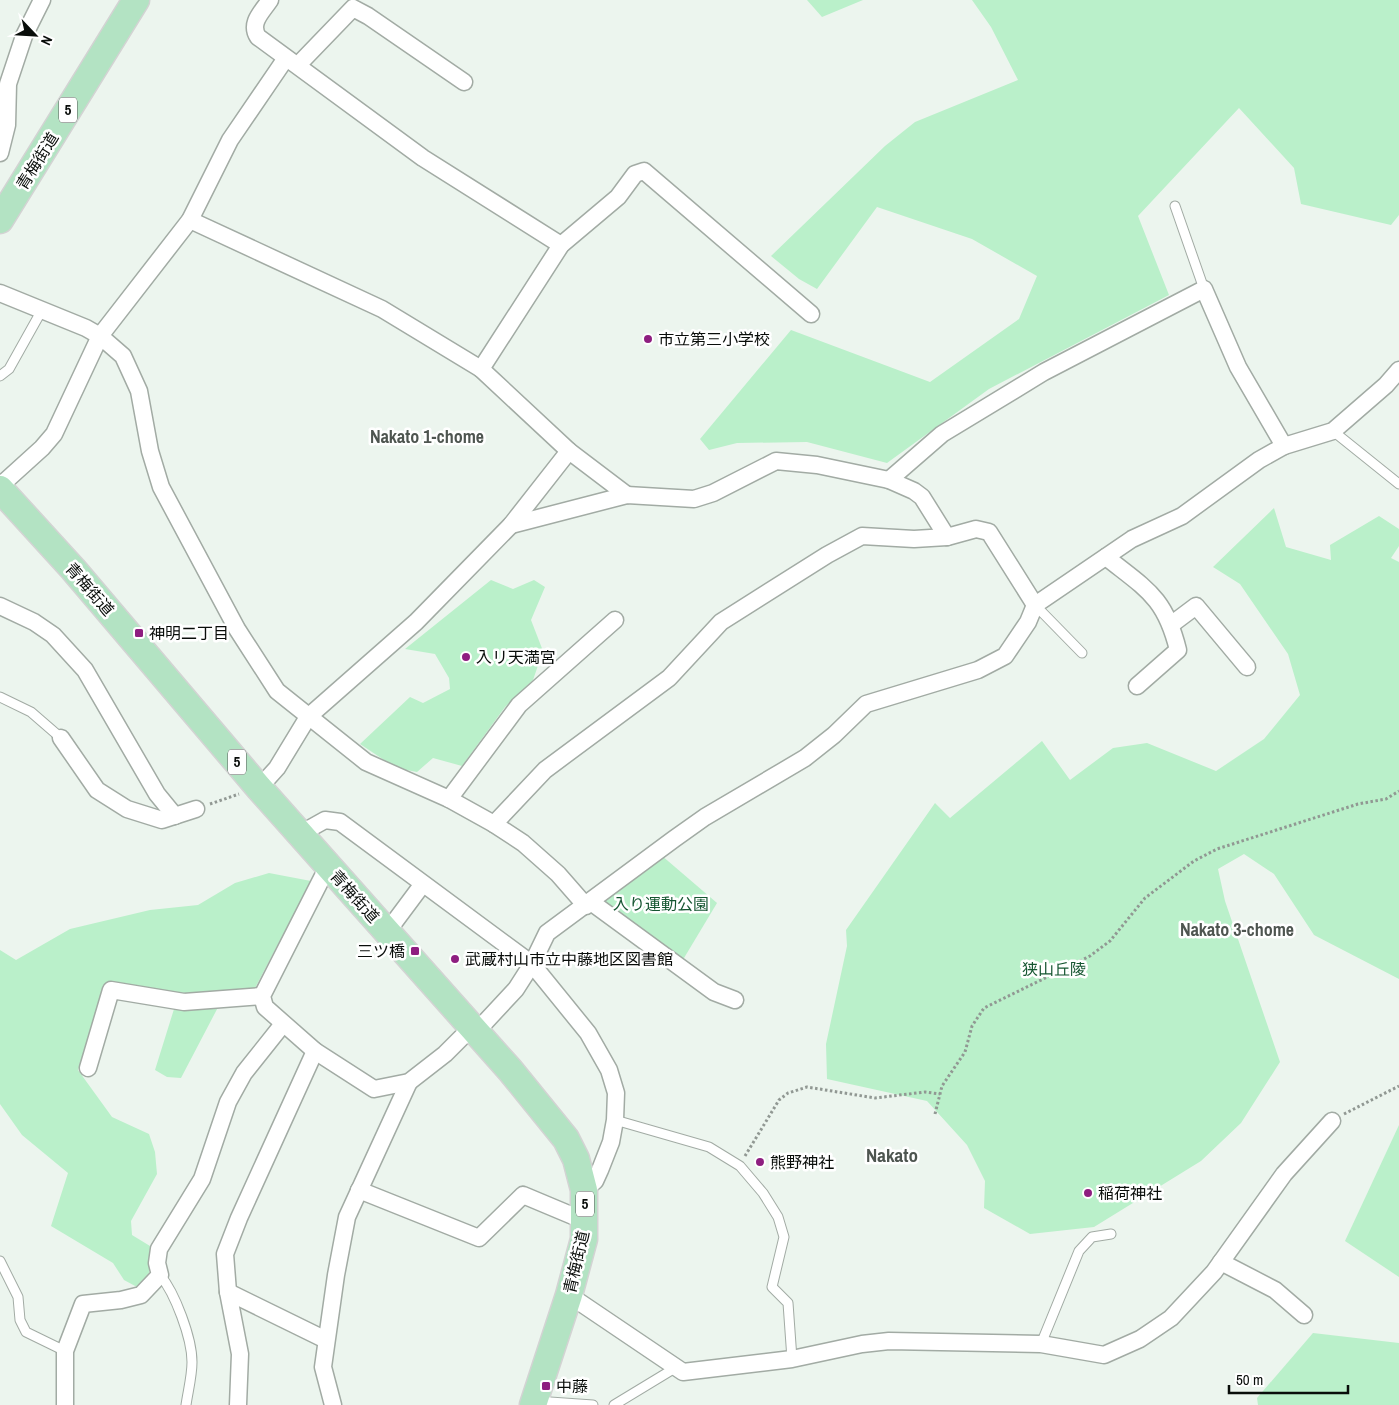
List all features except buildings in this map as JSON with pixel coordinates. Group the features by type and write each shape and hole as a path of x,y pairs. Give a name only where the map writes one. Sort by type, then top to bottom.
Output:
{"main road":[{"name":"青梅街道","path":"0,220 136,0"},
{"name":"青梅街道","path":"0,489 73,569 259,788 476,1032 562,1133 576,1160 584,1190 585,1221 581,1252 569,1295 533,1403"}],"street":[{"path":"0,153 7,125 8,84 24,36 42,0"},
{"path":"270,0 254,23 254,31 258,37 423,158 561,246"},
{"path":"0,486 42,448 54,434 100,336 190,220 230,140 292,62 353,8 368,16 464,82"},
{"path":"481,369 561,246 618,197 634,174 644,171 811,314"},
{"path":"190,220 382,309 481,369 569,450 627,495"},
{"path":"889,480 942,434 1036,377 1204,289 1238,368 1284,446"},
{"path":"0,293 86,328 100,336 123,356 139,391 150,451 161,487 204,569 258,664 277,691 366,762 448,799 494,824 523,843 589,904 716,997 735,1000"},
{"path":"328,866 262,996 264,1007 315,1051 374,1089 409,1082 445,1054 464,1035 476,1032 516,989 532,964 547,933 705,817 805,758 834,735 866,704 978,670 1005,656 1028,622 1035,605 1132,539 1182,516 1259,460 1284,446 1334,431 1386,385 1399,370"},
{"path":"259,788 277,768 308,717 416,622 511,525 569,450"},
{"path":"511,525 627,495 694,499 713,493 776,461 818,465 889,480 922,497 946,538"},
{"path":"494,824 544,770 670,678 721,622 862,536 914,539 946,538 976,529 989,532 1035,605"},
{"path":"1106,557 1156,597 1172,624 1178,650 1137,686"},
{"path":"0,606 34,622 53,635 85,670 157,794 174,816"},
{"path":"1172,624 1196,606 1247,667"},
{"path":"448,799 519,706 615,620"},
{"path":"61,738 97,790 127,809 162,820 196,809"},
{"path":"300,834 325,820 340,822 422,885 532,964 588,1033 609,1070 616,1093 615,1120 611,1142 595,1181 584,1190"},
{"path":"387,932 422,885"},
{"path":"88,1068 111,990 184,1002 262,996"},
{"path":"65,1405 65,1351 83,1304 121,1300 141,1295 160,1275 157,1263 159,1249 202,1179 228,1102 244,1073 283,1024"},
{"path":"238,1405 240,1354 228,1292 225,1254 239,1218 315,1051"},
{"path":"332,1405 322,1367 347,1217 409,1082"},
{"path":"569,1295 614,1323 683,1372 792,1359 862,1344 889,1341 1041,1344 1104,1355 1140,1339 1171,1318 1221,1262 1284,1174 1332,1121"},
{"path":"359,1190 479,1238 523,1195 585,1221"},
{"path":"1221,1262 1275,1290 1304,1315"},
{"path":"228,1292 326,1340"}],"lane":[{"path":"1174,206 1204,289"},
{"path":"0,376 9,370 42,310"},
{"path":"1334,431 1399,484"},
{"path":"1035,605 1082,652"},
{"path":"0,697 31,712 61,738"},
{"path":"615,1120 709,1147 740,1166 763,1193 778,1217 784,1237 772,1287 788,1303 792,1359"},
{"path":"1041,1344 1079,1251 1092,1237 1111,1234"},
{"path":"0,1261 18,1297 20,1320 26,1332 65,1351"},
{"path":"160,1275 169,1285 186,1330 192,1361 186,1405"},
{"path":"614,1405 676,1368"},
{"path":"533,1403 593,1405"}],"path":[{"path":"196,809 259,788"},
{"path":"935,1114 942,1086 965,1052 972,1026 984,1008 1090,956 1110,941 1146,898 1194,861 1217,849 1358,804 1386,798 1399,791"},
{"path":"1332,1121 1399,1086"},
{"path":"740,1166 779,1100 788,1093 807,1088 875,1098 925,1092 940,1094"}],"green space":[{"path":"807,0 863,0 822,17"},
{"path":"972,0 1399,0 1399,215 1391,225 1301,204 1294,168 1239,108 1138,216 1169,295 989,389 887,463 807,442 737,443 709,450 700,439 791,330 930,382 1019,319 1037,276 972,239 877,207 817,289 799,279 771,256 885,146 915,122 1018,80 991,27"},
{"name":"狭山丘陵","path":"1274,508 1286,547 1331,560 1330,545 1379,516 1399,529 1399,546 1391,558 1399,562 1399,979 1314,935 1274,874 1244,854 1218,869 1225,901 1280,1062 1241,1123 1201,1161 1094,1227 1030,1234 984,1208 985,1181 967,1145 927,1101 827,1079 826,1044 847,946 846,930 935,803 950,818 1042,741 1070,780 1113,748 1147,743 1216,771 1264,739 1300,695 1288,654 1240,584 1213,567"},
{"path":"491,580 513,589 534,580 545,587 531,620 543,651 533,680 505,707 462,766 433,758 417,772 396,768 360,744 410,697 423,703 450,689 449,678 435,654 405,649"},
{"name":"入り運動公園","path":"661,855 717,903 681,963 601,906 603,899"},
{"path":"269,873 311,881 254,990 226,992 181,1078 167,1077 155,1070 179,993 106,985 78,1070 112,1117 149,1134 155,1152 157,1174 131,1221 132,1235 150,1246 149,1273 137,1287 124,1280 113,1263 51,1226 68,1173 22,1135 0,1104 0,950 16,960 70,929 150,910 198,905 235,883"},
{"path":"1399,1125 1399,1277 1345,1241"},
{"path":"1313,1333 1399,1343 1399,1405 1258,1405 1257,1398"}],"place":[{"name":"市立第三小学校","path":"648,339"},
{"name":"神明二丁目","path":"139,633"},
{"name":"入リ天満宮","path":"466,657"},
{"name":"三ツ橋","path":"415,951"},
{"name":"武蔵村山市立中藤地区図書館","path":"455,959"},
{"name":"熊野神社","path":"760,1162"},
{"name":"稲荷神社","path":"1088,1193"},
{"name":"中藤","path":"546,1386"}],"district":[{"name":"Nakato 1-chome","path":"427,437"},
{"name":"Nakato 3-chome","path":"1237,930"},
{"name":"Nakato","path":"892,1155"}]}
